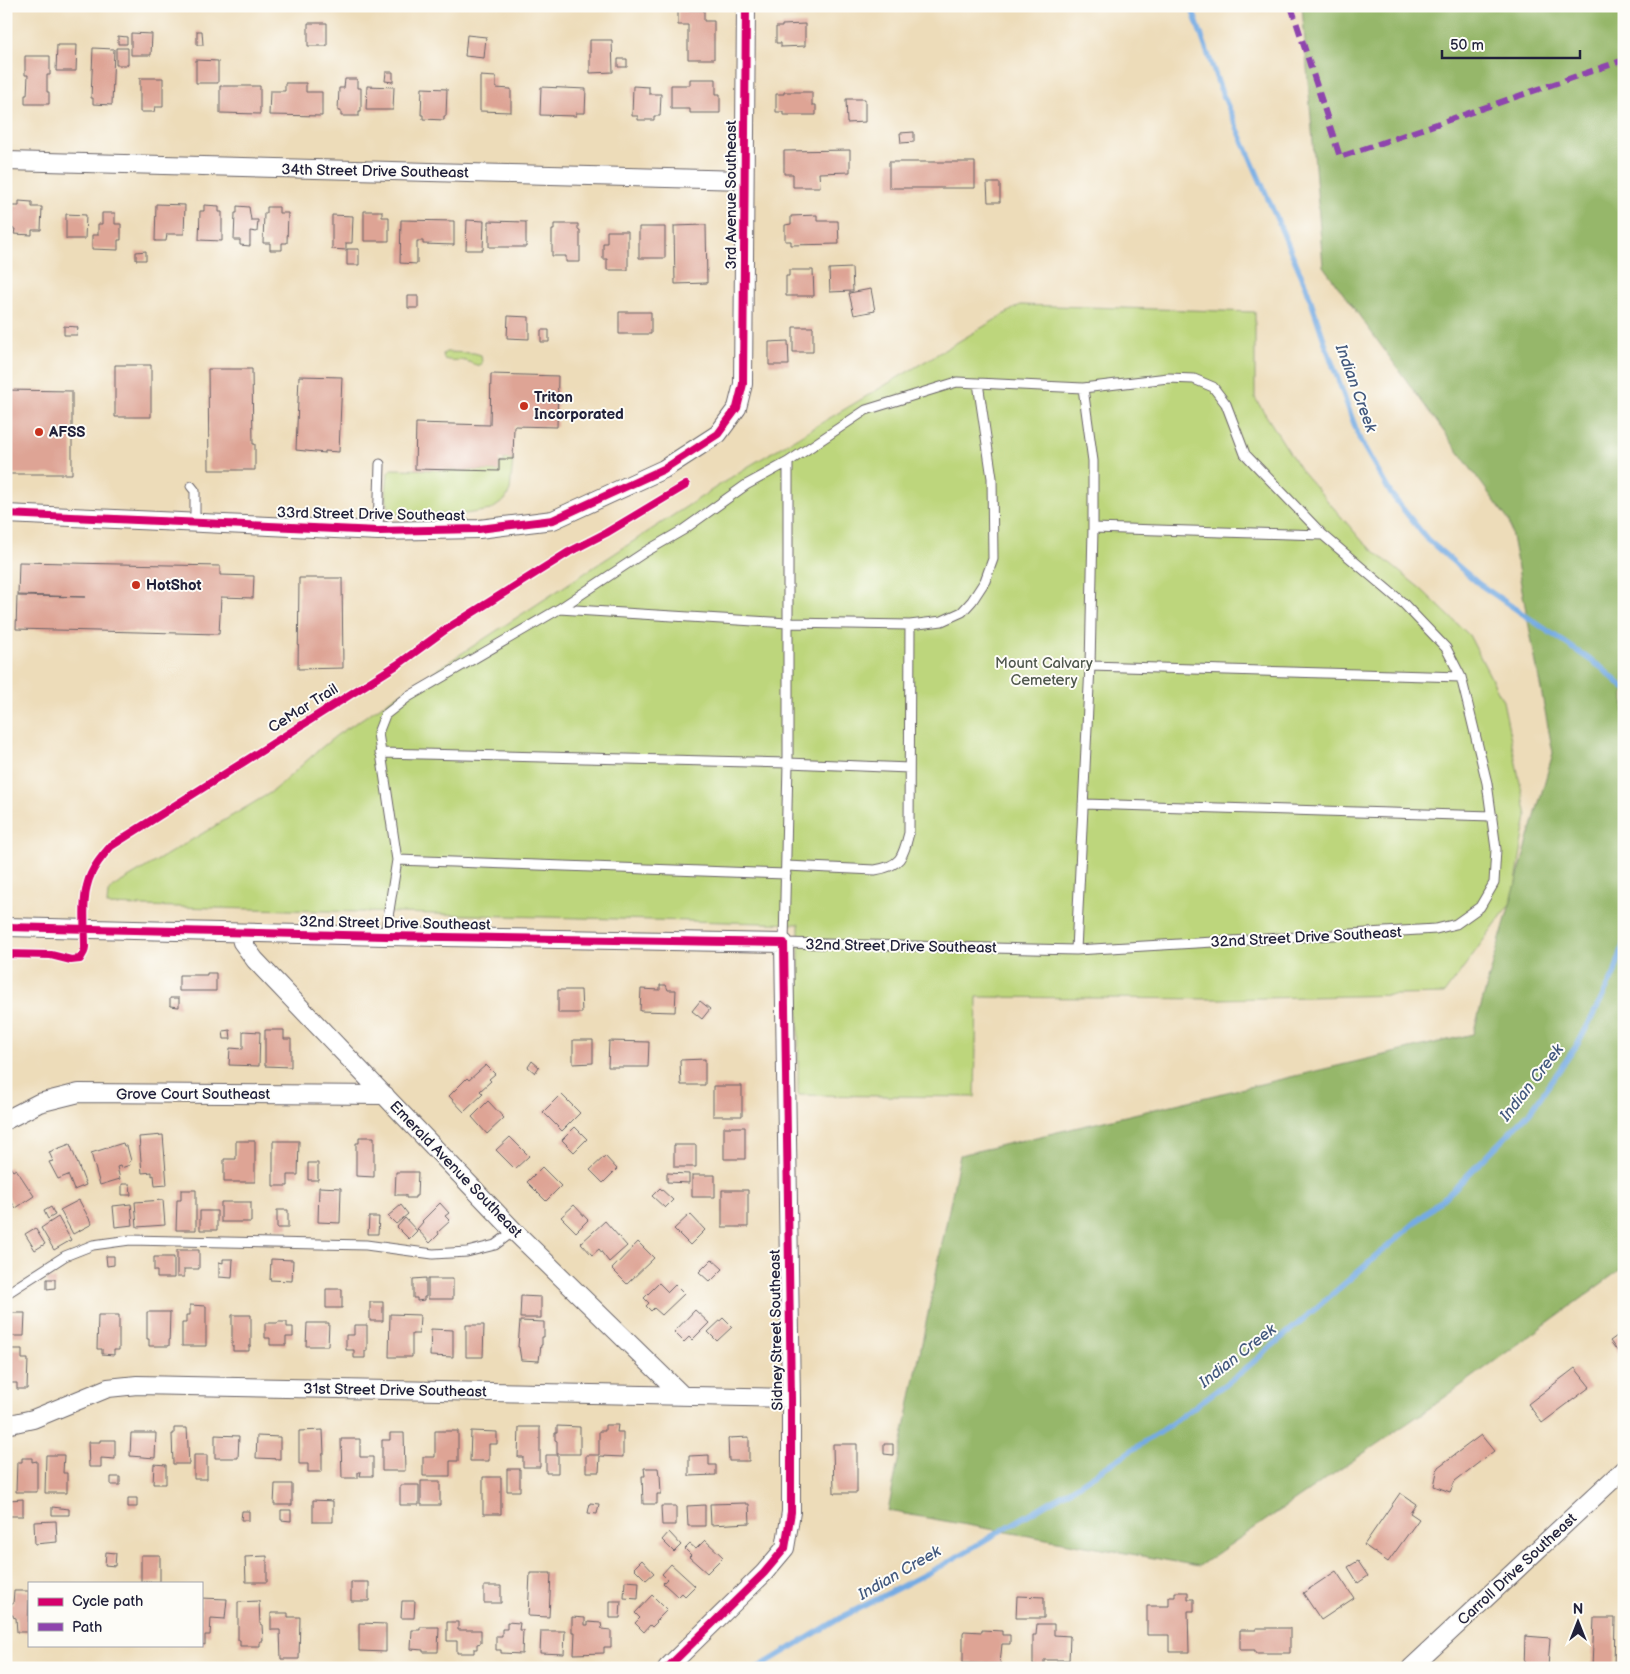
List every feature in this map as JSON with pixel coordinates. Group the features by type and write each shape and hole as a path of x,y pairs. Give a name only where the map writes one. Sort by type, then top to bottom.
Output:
{"street":[{"name":"3rd Avenue Southeast","path":"743,384 746,6"},
{"name":"34th Street Drive Southeast","path":"6,161 744,180"},
{"name":"33rd Street Drive Southeast","path":"6,514 378,531 478,529 552,520 664,469 718,434 736,408 743,384"},
{"name":"32nd Street Drive Southeast","path":"6,928 784,943"},
{"name":"Emerald Avenue Southeast","path":"240,933 242,942 255,960 514,1231 683,1396"},
{"name":"Sidney Street Southeast","path":"667,1668 764,1573 785,1548 791,1512 792,1398 784,943"},
{"name":"Grove Court Southeast","path":"6,1120 39,1103 79,1093 385,1095"},
{"name":"31st Street Drive Southeast","path":"6,1425 33,1419 108,1388 137,1384 792,1398"},
{"name":"Carroll Drive Southeast","path":"1411,1668 1624,1470"}],"lane":[{"name":"32nd Street Drive Southeast","path":"385,936 397,860 378,733 385,716 408,697 559,609 866,410 957,382 1084,388 1168,378 1194,379 1213,388 1226,404 1245,454 1323,535 1402,603 1446,648 1461,678 1487,783 1496,849 1494,883 1480,908 1456,924 1436,929 1076,950 784,943"},
{"path":"559,609 787,623 910,625 942,621 962,612 985,581 993,559 992,478 978,383"},
{"path":"1076,950 1090,666 1092,528 1092,460 1084,388"},
{"path":"784,943 788,763 788,462"},
{"path":"378,531 380,464"},
{"path":"191,486 195,491 195,523"},
{"path":"1092,528 1323,535"},
{"path":"397,860 786,870 875,870 888,868 896,863 904,852 908,833 910,625"},
{"path":"1090,666 1461,678"},
{"path":"380,753 788,763 908,768"},
{"path":"1083,804 1492,816"},
{"path":"6,1294 65,1256 102,1243 130,1240 366,1245 433,1254 466,1252 495,1246 514,1231"}],"green space":[{"path":"1302,6 1624,6 1624,1267 1437,1403 1199,1566 888,1511 960,1155 1473,1034 1553,753 1509,521 1323,266"},
{"name":"Mount Calvary Cemetery","path":"1020,305 1255,312 1255,398 1300,469 1364,543 1421,589 1469,635 1503,701 1527,816 1513,900 1444,994 1218,999 977,997 975,1097 798,1095 799,924 107,905 108,893 113,887 270,793 337,735 744,469"},
{"path":"446,352 474,353 481,355 482,362 479,365 462,360 444,359 443,354"},
{"path":"504,459 513,459 510,491 505,500 491,510 465,514 398,514 389,507 387,502 388,472 391,469 499,471 499,463 504,463"}],"building":[{"path":"678,10 704,10 704,21 714,21 714,59 688,59 688,25 678,25"},
{"path":"308,23 327,23 327,46 308,46"},
{"path":"805,24 805,46 781,47 781,43 776,43 776,27"},
{"path":"197,31 202,31 203,45 197,45"},
{"path":"131,33 152,34 151,55 131,55"},
{"path":"467,35 486,37 484,58 465,56"},
{"path":"118,36 127,37 127,44 118,44"},
{"path":"590,40 612,40 613,72 590,73"},
{"path":"57,45 77,45 76,71 56,71"},
{"path":"93,48 114,49 112,105 93,104 93,98 91,98"},
{"path":"116,48 128,48 128,65 116,65"},
{"path":"25,56 50,56 50,75 47,75 49,104 25,104 28,75 25,75"},
{"path":"618,59 627,59 627,67 618,67"},
{"path":"196,60 218,61 218,83 196,83"},
{"path":"386,72 393,72 393,82 385,81"},
{"path":"480,76 496,77 496,88 511,89 511,112 480,111"},
{"path":"140,78 163,78 163,107 155,107 154,112 140,112"},
{"path":"345,79 357,79 357,88 361,88 361,111 359,111 359,116 341,116 341,111 338,111 339,88 344,88"},
{"path":"690,79 716,79 716,94 720,94 720,113 690,113 690,109 671,109 671,85 690,85"},
{"path":"285,83 306,83 306,92 322,92 322,116 269,115 270,91 285,91"},
{"path":"220,86 260,86 260,114 220,113"},
{"path":"367,86 394,87 393,110 366,110"},
{"path":"633,86 649,87 649,94 661,94 660,116 654,116 654,120 638,120 638,116 632,116"},
{"path":"541,87 586,89 585,113 576,113 576,116 540,115"},
{"path":"422,88 447,89 446,116 444,116 444,120 423,119 423,115 421,115"},
{"path":"784,92 812,92 812,105 816,105 816,115 783,115 783,112 776,112 776,94 784,94"},
{"path":"846,99 865,99 865,122 847,123"},
{"path":"914,132 914,142 901,143 900,133"},
{"path":"850,150 850,172 819,173 820,187 793,187 793,174 784,174 784,151"},
{"path":"889,162 975,162 975,188 889,188"},
{"path":"987,183 1000,183 1000,202 988,202"},
{"path":"19,201 32,202 32,207 42,207 41,230 32,230 32,235 14,234 15,229 6,228 8,206 19,206"},
{"path":"156,204 185,205 184,234 167,234 166,241 155,241"},
{"path":"204,205 219,206 219,212 222,212 222,241 199,240 200,211 204,211"},
{"path":"237,206 249,207 251,220 258,220 257,232 250,231 250,246 240,245 240,240 234,240"},
{"path":"267,207 279,207 279,213 288,213 287,243 282,243 282,250 270,250 270,243 263,243 264,213 267,213"},
{"path":"364,211 382,211 382,217 389,217 389,241 364,241"},
{"path":"102,213 115,213 115,224 121,224 121,240 118,240 118,250 92,249 92,235 98,235 98,224 102,224"},
{"path":"66,214 86,215 85,239 66,239"},
{"path":"332,215 353,216 352,243 346,243 346,250 332,249"},
{"path":"817,215 817,221 838,221 839,244 791,245 791,241 785,241 785,225 791,224 791,216"},
{"path":"401,220 454,221 454,245 423,244 423,241 417,241 417,264 400,263"},
{"path":"467,220 484,221 483,250 466,250"},
{"path":"489,221 526,222 526,247 489,247"},
{"path":"554,224 578,224 578,230 580,230 580,262 566,262 566,256 552,256 552,230 554,230"},
{"path":"706,225 707,283 675,284 674,226"},
{"path":"639,227 665,227 665,258 639,258"},
{"path":"607,231 628,231 628,270 607,270 607,259 603,259 603,243 607,243"},
{"path":"347,249 359,249 359,265 347,265"},
{"path":"146,251 146,260 136,260 136,252"},
{"path":"852,268 853,291 830,292 829,269"},
{"path":"789,270 813,270 814,296 786,296 786,276 789,276"},
{"path":"871,289 875,311 854,315 849,293"},
{"path":"408,296 418,296 418,308 408,308"},
{"path":"619,312 651,312 651,334 619,334"},
{"path":"508,316 529,317 529,339 507,338"},
{"path":"64,326 78,327 77,335 64,335"},
{"path":"793,327 813,327 813,352 793,352"},
{"path":"541,330 549,330 549,342 541,342"},
{"path":"788,341 789,365 769,365 769,342"},
{"path":"115,365 151,365 151,417 115,417"},
{"path":"208,369 252,369 255,470 209,470"},
{"name":"Triton Incorporated","path":"491,374 558,376 557,427 514,426 513,459 499,459 499,471 415,469 416,423 490,425"},
{"path":"299,376 342,377 339,452 325,451 325,453 296,450"},
{"name":"AFSS","path":"6,390 72,391 72,474 6,474"},
{"path":"19,562 220,566 220,575 254,576 253,598 221,597 219,634 16,629 17,596 86,597 18,595"},
{"path":"299,578 342,578 343,668 298,669"},
{"path":"207,973 216,973 216,991 179,991 179,975 207,975"},
{"path":"660,985 666,985 668,990 676,990 675,1012 640,1011 641,989 660,990"},
{"path":"558,990 581,990 582,1013 558,1013"},
{"path":"170,998 179,998 179,1007 170,1006"},
{"path":"700,1001 710,1009 702,1019 692,1011"},
{"path":"230,1030 231,1039 224,1039 223,1031"},
{"path":"265,1030 284,1030 284,1039 291,1039 291,1067 265,1066"},
{"path":"243,1031 260,1032 259,1066 229,1065 230,1048 243,1049"},
{"path":"573,1040 593,1040 593,1063 573,1064"},
{"path":"609,1041 649,1042 648,1067 608,1067"},
{"path":"705,1059 705,1085 681,1085 680,1060"},
{"path":"532,1061 539,1067 535,1073 528,1067"},
{"path":"486,1065 495,1074 489,1079 491,1081 480,1091 483,1094 464,1112 449,1096 467,1078 469,1080"},
{"path":"713,1086 742,1086 742,1116 713,1116"},
{"path":"561,1094 580,1113 562,1131 543,1112"},
{"path":"488,1101 504,1118 487,1134 472,1117"},
{"path":"575,1127 587,1139 574,1152 562,1140"},
{"path":"724,1127 745,1127 745,1159 724,1159"},
{"path":"163,1135 167,1185 155,1186 152,1172 142,1173 139,1137"},
{"path":"359,1137 374,1137 374,1177 356,1176 356,1143 359,1143"},
{"path":"510,1137 529,1156 515,1169 496,1150"},
{"path":"236,1141 255,1141 255,1182 224,1182 224,1159 236,1159"},
{"path":"273,1141 299,1141 298,1175 288,1175 288,1186 273,1186"},
{"path":"123,1143 124,1146 127,1146 131,1161 129,1162 130,1165 121,1168 120,1166 117,1167 120,1179 100,1185 91,1153"},
{"path":"70,1144 86,1185 74,1190 68,1175 58,1179 49,1162 53,1161 49,1152"},
{"path":"674,1145 696,1145 696,1167 674,1167"},
{"path":"605,1156 617,1169 603,1183 590,1170"},
{"path":"308,1163 318,1163 318,1180 308,1180"},
{"path":"10,1167 13,1171 16,1169 34,1196 16,1208 6,1194 6,1169"},
{"path":"542,1167 561,1186 546,1201 527,1182"},
{"path":"396,1172 418,1172 417,1196 415,1198 406,1198 406,1195 395,1195"},
{"path":"667,1173 689,1174 689,1183 667,1182"},
{"path":"692,1175 715,1175 715,1197 692,1197"},
{"path":"122,1184 130,1184 131,1195 122,1195"},
{"path":"319,1187 341,1188 340,1223 318,1222"},
{"path":"660,1188 673,1200 665,1208 652,1196"},
{"path":"181,1190 196,1190 196,1230 176,1230 177,1200 181,1200"},
{"path":"722,1190 748,1190 748,1227 722,1227"},
{"path":"79,1200 92,1224 73,1234 60,1210"},
{"path":"163,1200 165,1225 137,1227 135,1202"},
{"path":"221,1202 251,1202 251,1222 221,1222"},
{"path":"440,1203 449,1213 445,1216 450,1221 430,1243 417,1229 422,1221"},
{"path":"131,1204 133,1225 115,1227 113,1206"},
{"path":"401,1205 408,1214 396,1224 388,1216"},
{"path":"574,1205 588,1220 576,1232 561,1217"},
{"path":"51,1207 55,1215 48,1219 44,1211"},
{"path":"277,1210 288,1210 288,1228 277,1228"},
{"path":"200,1211 217,1211 217,1230 200,1230"},
{"path":"690,1214 705,1230 690,1245 674,1229"},
{"path":"58,1217 71,1240 54,1250 41,1228"},
{"path":"369,1217 379,1217 378,1234 368,1234"},
{"path":"405,1218 417,1231 409,1239 397,1227"},
{"path":"605,1221 627,1246 609,1262 599,1249 592,1255 581,1243"},
{"path":"35,1228 45,1244 35,1250 25,1234"},
{"path":"638,1242 654,1258 627,1284 612,1269"},
{"path":"177,1250 199,1250 199,1269 184,1269 184,1277 177,1277"},
{"path":"106,1256 114,1256 114,1265 107,1266"},
{"path":"154,1257 174,1257 174,1278 157,1278 157,1271 154,1271"},
{"path":"223,1259 233,1259 232,1278 219,1277 219,1262 223,1263"},
{"path":"271,1259 293,1260 292,1281 270,1280"},
{"path":"712,1259 723,1269 710,1282 699,1272"},
{"path":"426,1278 426,1297 424,1297 424,1300 417,1301 417,1298 413,1298 413,1279"},
{"path":"47,1279 55,1279 55,1288 47,1289"},
{"path":"428,1279 453,1279 453,1299 428,1299"},
{"path":"659,1283 668,1292 675,1285 684,1294 662,1315 654,1308 651,1311 646,1306 649,1303 644,1298"},
{"path":"326,1289 342,1289 342,1308 326,1308"},
{"path":"521,1296 541,1297 541,1318 520,1318"},
{"path":"370,1302 383,1302 383,1321 370,1321"},
{"path":"190,1305 206,1306 206,1346 182,1346 182,1323 186,1323 186,1315 190,1315"},
{"path":"695,1310 709,1323 692,1340 689,1337 684,1342 674,1332"},
{"path":"147,1312 170,1312 169,1346 149,1346 149,1339 147,1339"},
{"path":"6,1313 25,1313 24,1336 6,1336"},
{"path":"390,1314 420,1315 419,1334 412,1334 412,1357 389,1357"},
{"path":"98,1315 119,1315 119,1350 114,1350 114,1355 102,1354 102,1349 97,1349"},
{"path":"232,1315 251,1315 251,1346 249,1346 249,1351 233,1351"},
{"path":"723,1318 732,1327 717,1341 708,1332"},
{"path":"520,1321 544,1322 544,1337 542,1337 539,1361 521,1360 518,1347"},
{"path":"287,1322 287,1327 293,1327 293,1337 286,1337 286,1345 270,1345 270,1338 265,1338 265,1323"},
{"path":"307,1323 329,1323 328,1346 306,1346"},
{"path":"354,1325 367,1325 367,1351 365,1351 365,1358 354,1358 354,1350 346,1350 346,1335 354,1335"},
{"path":"466,1325 484,1325 483,1357 466,1357"},
{"path":"431,1329 453,1330 453,1357 430,1356"},
{"path":"1624,1331 1624,1355 1621,1356 1610,1341"},
{"path":"10,1349 22,1349 22,1359 28,1359 27,1389 17,1389 17,1383 8,1383"},
{"path":"1575,1368 1590,1387 1542,1423 1528,1404"},
{"path":"605,1425 618,1425 617,1432 623,1432 623,1457 600,1456 599,1472 586,1472 586,1455 599,1455 599,1431 605,1431"},
{"path":"557,1426 580,1427 580,1454 557,1454 555,1433 557,1433"},
{"path":"519,1427 540,1427 540,1467 523,1467 523,1457 518,1457"},
{"path":"174,1428 187,1428 189,1464 173,1464 172,1434 174,1434"},
{"path":"323,1430 324,1454 322,1454 322,1472 308,1472 308,1464 299,1464 299,1431"},
{"path":"435,1431 458,1431 458,1461 450,1461 450,1476 423,1476 423,1457 435,1457"},
{"path":"471,1431 497,1432 497,1444 489,1444 489,1461 470,1461"},
{"path":"131,1433 156,1433 155,1458 130,1456"},
{"path":"390,1433 404,1433 405,1471 382,1471 382,1440 390,1440"},
{"path":"215,1435 239,1436 238,1458 215,1458"},
{"path":"1481,1435 1494,1451 1455,1481 1450,1492 1434,1486 1438,1467"},
{"path":"257,1436 280,1437 280,1459 256,1458"},
{"path":"749,1437 749,1461 729,1461 728,1438"},
{"path":"341,1439 360,1439 360,1457 373,1457 373,1476 360,1476 361,1472 358,1472 358,1478 342,1478"},
{"path":"100,1440 115,1440 115,1459 101,1458 101,1467 89,1467 88,1442 100,1442"},
{"path":"833,1444 857,1444 857,1493 834,1493"},
{"path":"884,1444 893,1444 893,1455 884,1454"},
{"path":"46,1455 64,1455 63,1473 67,1473 67,1493 45,1493"},
{"path":"194,1455 207,1455 207,1479 194,1479"},
{"path":"546,1455 558,1455 558,1473 546,1473"},
{"path":"709,1455 709,1465 716,1465 716,1475 689,1476 689,1456"},
{"path":"22,1458 32,1458 32,1462 37,1461 37,1492 16,1492 17,1462 22,1462"},
{"path":"154,1464 166,1465 166,1484 153,1484"},
{"path":"644,1468 658,1468 661,1494 657,1494 657,1504 643,1504 642,1476 645,1476"},
{"path":"507,1469 520,1469 520,1491 507,1491"},
{"path":"111,1477 120,1477 120,1485 111,1485"},
{"path":"483,1477 501,1477 501,1514 483,1514"},
{"path":"421,1481 440,1481 440,1505 421,1505"},
{"path":"275,1484 292,1484 292,1505 274,1505"},
{"path":"400,1485 419,1485 419,1505 400,1505"},
{"path":"1400,1493 1416,1504 1410,1513 1419,1519 1388,1562 1364,1545"},
{"path":"128,1498 137,1498 137,1507 128,1507"},
{"path":"23,1499 23,1516 9,1516 9,1500"},
{"path":"313,1500 333,1501 333,1522 313,1522"},
{"path":"590,1503 599,1504 597,1514 588,1513"},
{"path":"710,1504 749,1504 750,1523 711,1525"},
{"path":"705,1505 705,1526 688,1526 687,1506"},
{"path":"661,1506 676,1506 676,1525 662,1525"},
{"path":"52,1507 69,1509 69,1515 52,1515"},
{"path":"281,1510 291,1510 291,1521 281,1520"},
{"path":"242,1511 249,1511 249,1520 241,1520"},
{"path":"56,1521 57,1542 35,1544 34,1522"},
{"path":"669,1532 681,1545 674,1552 662,1540"},
{"path":"705,1540 723,1557 707,1573 689,1557 691,1555 685,1549 690,1544 696,1549"},
{"path":"106,1552 116,1553 115,1566 105,1565"},
{"path":"141,1555 160,1555 160,1582 141,1582"},
{"path":"267,1556 267,1582 246,1582 245,1557"},
{"path":"642,1560 654,1573 646,1580 634,1568"},
{"path":"1358,1561 1368,1576 1358,1583 1348,1567"},
{"path":"671,1564 695,1586 685,1596 682,1593 678,1597 663,1583 667,1579 662,1574"},
{"path":"1336,1571 1354,1598 1321,1620 1303,1593"},
{"path":"530,1573 551,1573 549,1617 528,1616"},
{"path":"625,1581 639,1582 638,1599 624,1598"},
{"path":"351,1582 369,1582 369,1601 351,1601"},
{"path":"484,1586 501,1586 501,1603 484,1603"},
{"path":"14,1591 28,1591 28,1632 17,1632 16,1618 10,1615 10,1604 13,1604"},
{"path":"1175,1592 1188,1592 1188,1599 1194,1599 1194,1611 1188,1611 1189,1652 1169,1652 1169,1635 1147,1635 1147,1606 1169,1606 1169,1597 1175,1597"},
{"path":"652,1595 667,1610 652,1627 650,1625 644,1632 635,1623 640,1618 635,1613"},
{"path":"1017,1596 1044,1597 1044,1618 1016,1618"},
{"path":"202,1598 227,1599 225,1619 211,1618 210,1635 205,1635 205,1645 202,1644"},
{"path":"259,1601 263,1641 260,1641 260,1646 240,1646 240,1640 238,1640 238,1602"},
{"path":"402,1601 415,1601 414,1618 401,1618"},
{"path":"610,1601 621,1601 620,1618 610,1618"},
{"path":"271,1613 288,1613 288,1617 300,1617 299,1659 281,1659 280,1630 271,1630"},
{"path":"572,1617 585,1618 585,1625 588,1625 588,1622 601,1623 602,1629 611,1630 611,1647 604,1647 604,1653 574,1654 575,1632 572,1632"},
{"path":"1594,1618 1615,1618 1614,1668 1592,1668"},
{"path":"447,1622 458,1622 458,1630 481,1630 481,1643 477,1644 477,1649 474,1649 474,1653 457,1653 457,1641 447,1641"},
{"path":"507,1622 520,1623 519,1630 523,1630 522,1654 501,1653 501,1650 496,1650 496,1636 502,1636 502,1629 507,1629"},
{"path":"359,1623 386,1624 386,1652 359,1651"},
{"path":"1037,1624 1054,1624 1054,1635 1070,1636 1069,1660 1044,1660 1044,1666 1033,1665 1033,1635 1036,1635"},
{"path":"420,1627 439,1627 438,1652 423,1652 423,1650 411,1649 412,1630 420,1630"},
{"path":"1256,1628 1290,1628 1290,1653 1255,1653 1255,1650 1240,1650 1240,1630 1256,1630"},
{"path":"982,1630 1002,1631 1002,1635 1010,1635 1010,1644 1002,1644 1000,1664 963,1663 964,1631 982,1632"},
{"path":"541,1631 565,1631 564,1654 540,1653"},
{"path":"1525,1636 1550,1638 1548,1668 1524,1668"}],"waterway":[{"name":"Indian Creek","path":"1191,6 1220,88 1306,286 1360,440 1391,494 1427,539 1479,584 1602,668 1624,688"},
{"name":"Indian Creek","path":"757,1668 844,1616 943,1565 1075,1487 1163,1430 1243,1371 1453,1190 1530,1112 1579,1042 1614,975 1624,943"}],"marked path":[{"path":"1291,6 1340,157 1624,60"}],"cycle path":[{"path":"6,514 378,531 479,529 553,520 664,469 718,434 737,408 743,384 746,6"},
{"name":"CeMar Trail","path":"6,954 51,955 71,960 80,959 85,947 84,910 88,882 95,866 111,846 400,663 445,630 569,552 606,533 686,485"},
{"path":"6,927 784,943 791,1512 785,1548 764,1573 667,1668"}],"place":[{"name":"Triton Incorporated","path":"524,406"},
{"name":"AFSS","path":"39,432"},
{"name":"HotShot","path":"136,585"}]}
